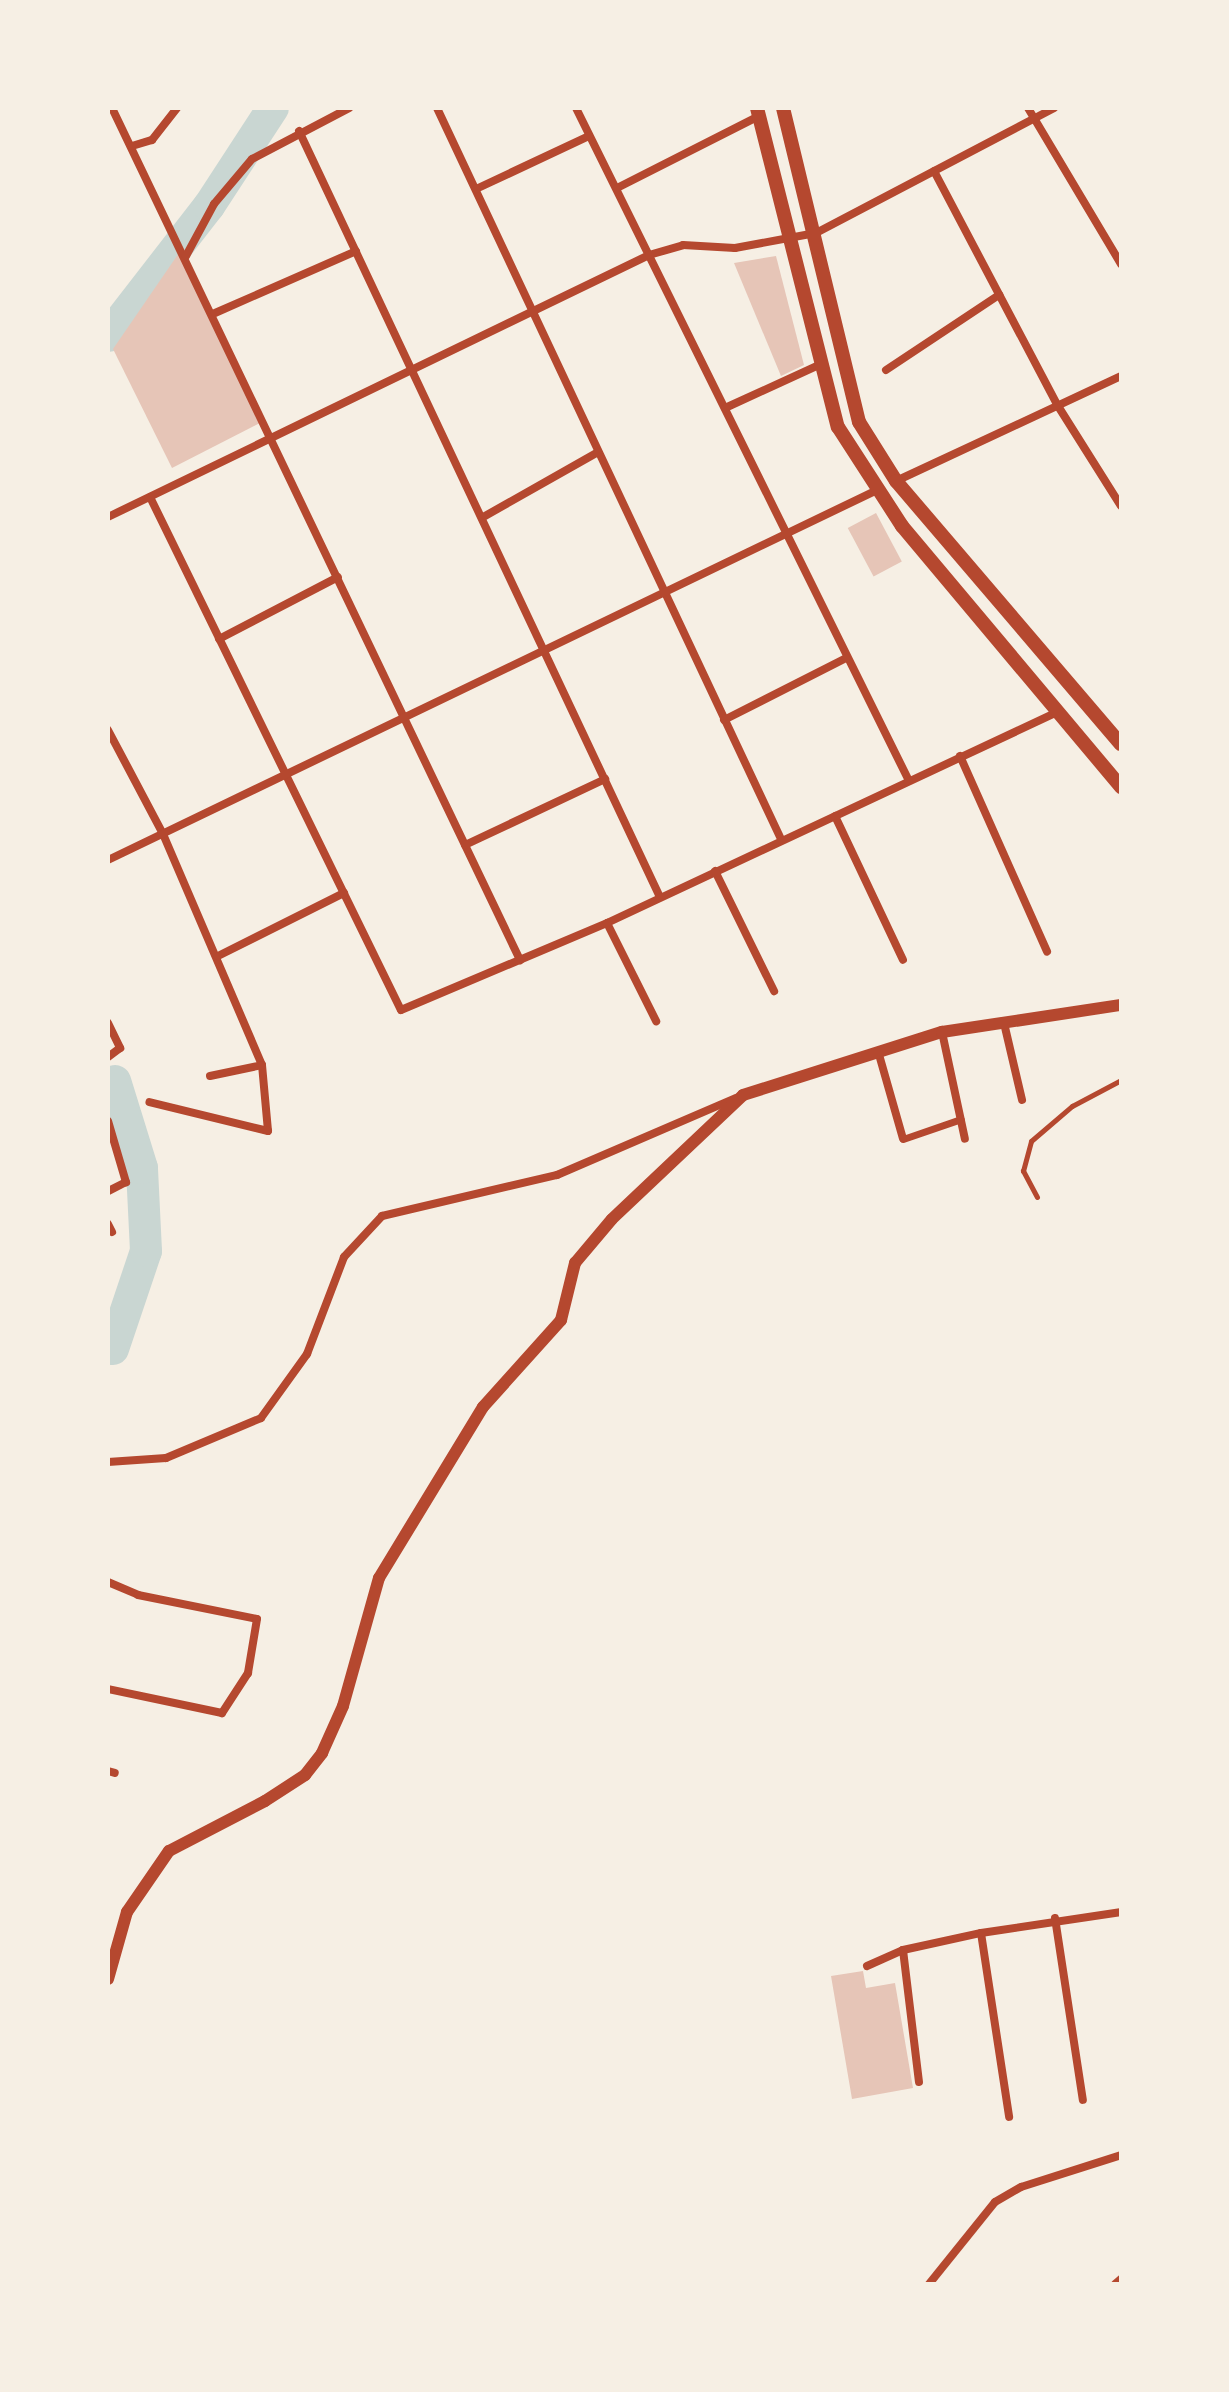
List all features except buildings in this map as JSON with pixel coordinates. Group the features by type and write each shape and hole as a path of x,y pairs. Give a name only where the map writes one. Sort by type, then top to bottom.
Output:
{"main road":[{"path":"783,108 816,233 859,422 896,481 1121,744"},
{"path":"758,112 819,365 838,427 875,491 1121,787"}],"street":[{"path":"112,108 215,313 520,960"},
{"path":"132,146 152,140 177,108"},
{"path":"186,256 214,204 252,159 299,131 349,108"},
{"path":"437,108 598,452 668,593 781,839"},
{"path":"576,108 908,779"},
{"path":"1028,108 1121,264"},
{"path":"108,517 649,255 683,245 735,248 788,241 816,233 1054,108"},
{"path":"617,188 758,112"},
{"path":"299,131 485,516 660,897"},
{"path":"476,189 589,136"},
{"path":"934,171 1058,406 1121,506"},
{"path":"215,313 356,251"},
{"path":"886,370 999,295"},
{"path":"725,408 819,365"},
{"path":"896,481 1121,376"},
{"path":"485,516 598,452"},
{"path":"108,860 406,720 875,491"},
{"path":"150,497 401,1010 607,923 908,779 1057,712"},
{"path":"219,639 338,577"},
{"path":"724,720 846,658"},
{"path":"108,730 163,834 218,956 262,1065 268,1131 149,1102"},
{"path":"960,756 1047,951"},
{"path":"465,845 605,779"},
{"path":"835,816 903,960"},
{"path":"715,871 774,991"},
{"path":"218,956 344,893"},
{"path":"607,923 656,1021"},
{"path":"108,1462 166,1458 261,1418 307,1354 344,1257 382,1216 557,1175 743,1095 942,1032 1121,1005"},
{"path":"108,1023 120,1048 108,1057"},
{"path":"1004,1023 1022,1100"},
{"path":"942,1032 965,1139"},
{"path":"878,1051 903,1139 961,1119"},
{"path":"210,1076 262,1065"},
{"path":"108,1978 127,1912 169,1851 265,1801 305,1775 322,1753 343,1706 379,1578 483,1407 561,1320 575,1263 612,1219 743,1095"},
{"path":"108,1121 126,1182 108,1191"},
{"path":"108,1582 138,1595 257,1619 248,1673 222,1713 108,1689"},
{"path":"867,1966 903,1950 981,1933 1055,1918 1121,1912"},
{"path":"1055,1918 1083,2100"},
{"path":"981,1933 1009,2117"},
{"path":"903,1950 919,2082"},
{"path":"929,2284 995,2202 1021,2187 1121,2155"},
{"path":"1115,2284 1121,2279"}],"lane":[{"path":"1037,1197 1023,1171 1031,1141 1072,1106 1121,1080"}],"waterway":[{"path":"108,336 209,206 273,108"},
{"path":"113,1349 146,1251 142,1168 115,1081"}]}
